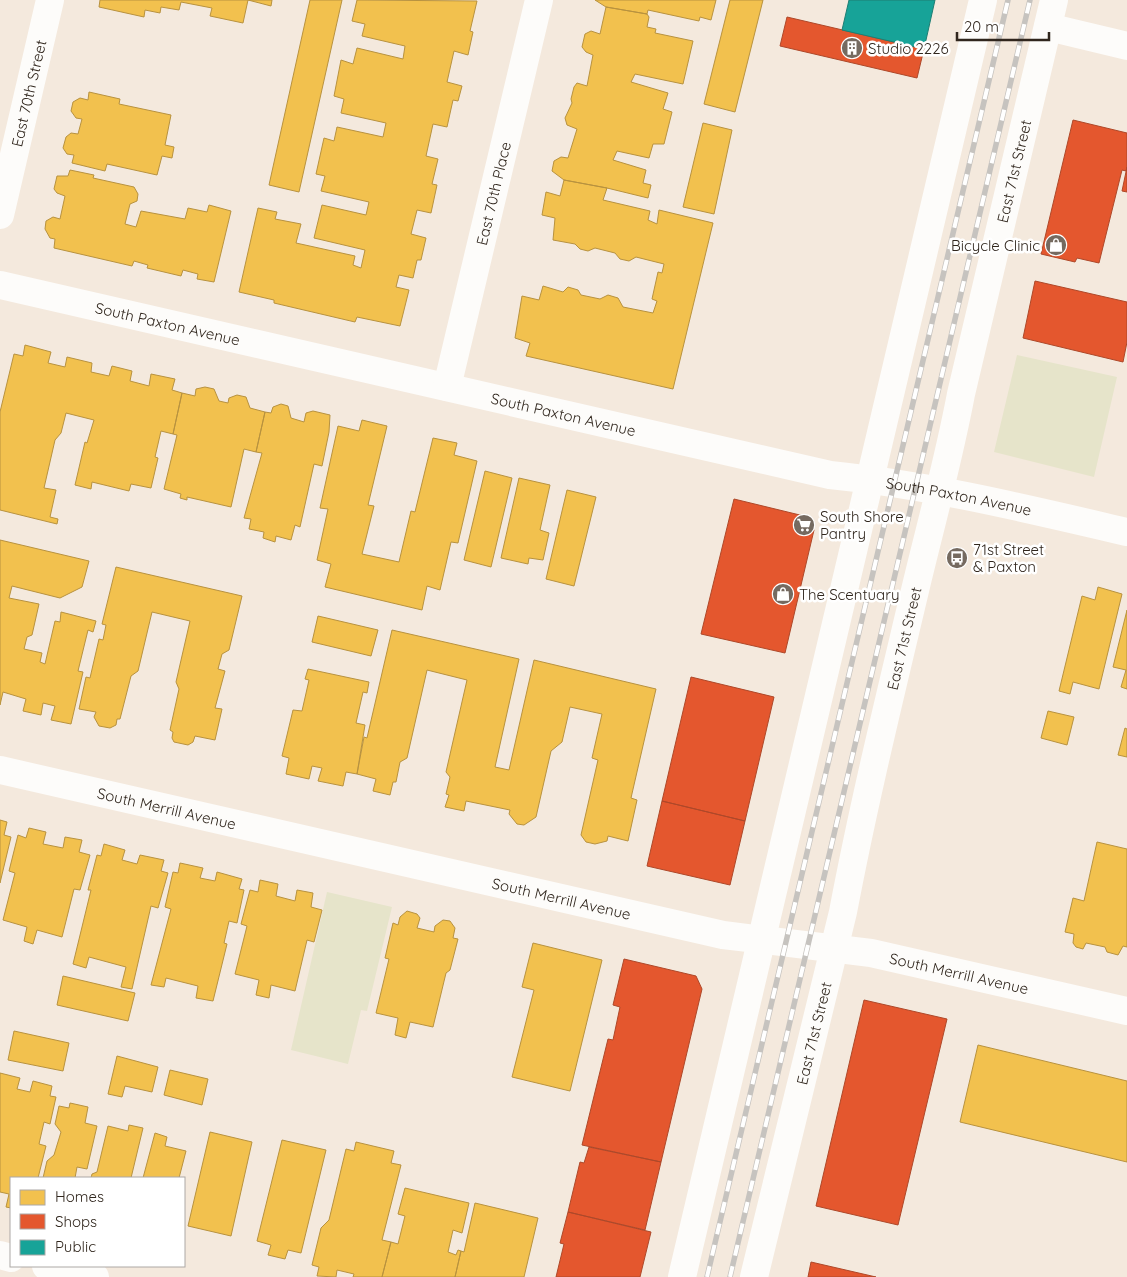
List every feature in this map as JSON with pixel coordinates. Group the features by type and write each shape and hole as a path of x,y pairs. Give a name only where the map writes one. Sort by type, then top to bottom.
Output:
{"street":[{"name":"East 70th Street","path":"0,215 50,0"},
{"name":"East 70th Place","path":"447,387 539,0"},
{"path":"682,1277 983,0"},
{"name":"East 71st Street","path":"754,1277 834,948 918,580 941,491 961,394 1054,0"},
{"path":"1048,27 1127,46"},
{"name":"South Paxton Avenue","path":"0,285 830,475 871,479 979,497 1127,532"},
{"name":"South Merrill Avenue","path":"0,770 723,935 871,953 1127,1011"},
{"path":"50,1267 95,1277"}],"shaded area":[{"path":"1017,355 1117,377 1094,477 994,452"},
{"path":"327,892 392,907 367,1011 361,1010 348,1064 291,1050"}],"building: Homes":[{"path":"100,0 248,0 243,23 210,16 212,8 181,2 179,10 161,7 160,13 145,10 144,17 99,7"},
{"path":"248,0 272,0 271,6"},
{"path":"310,0 342,0 299,192 269,185"},
{"path":"357,0 477,1 470,31 473,32 468,55 454,51 447,82 462,86 458,101 453,100 447,127 433,124 426,156 438,159 432,184 437,185 431,213 417,210 411,234 426,238 421,260 417,260 413,278 399,275 396,287 409,290 400,326 357,317 355,322 274,303 274,300 239,292 258,208 277,212 275,219 301,224 296,243 355,256 353,265 361,268 365,250 314,238 322,205 366,215 369,202 321,191 325,176 316,174 324,138 334,141 337,127 383,137 386,123 341,113 344,99 334,96 341,60 353,64 357,48 403,59 405,46 362,36 365,24 352,21"},
{"path":"595,0 716,0 711,20 700,17 699,21 648,10 647,14 606,7"},
{"path":"730,0 763,0 735,112 704,104"},
{"path":"606,7 647,14 649,17 647,27 656,29 655,33 693,41 683,84 635,74 631,82 668,93 663,109 672,112 664,144 653,144 649,158 617,151 613,160 646,170 643,183 651,185 648,198 564,180 552,171 554,161 561,157 568,158 577,129 567,125 565,118 572,103 574,87 577,83 587,86 593,55 586,52 582,47 585,34 591,31 600,34"},
{"path":"89,92 120,99 119,104 171,115 165,145 174,147 172,158 162,156 157,175 107,164 105,171 72,163 74,155 67,154 63,148 66,137 71,133 78,134 82,119 76,118 71,111 73,102 80,98 88,100"},
{"path":"703,123 732,130 714,214 683,207"},
{"path":"70,170 94,175 93,178 134,187 138,194 137,201 130,204 125,224 136,227 141,211 185,219 188,208 207,212 209,205 231,211 214,282 197,279 198,274 183,270 181,276 147,268 148,265 134,261 132,266 54,248 55,239 50,238 45,229 46,221 53,217 60,219 65,196 57,193 54,189 57,176 68,176"},
{"path":"564,180 607,188 603,200 650,211 648,220 657,224 659,210 713,223 673,389 526,356 530,343 515,338 522,296 539,300 543,286 563,292 568,287 578,290 581,295 600,299 608,295 618,298 623,307 653,313 657,301 652,299 658,272 662,273 664,264 636,257 629,261 620,259 615,253 595,248 588,251 580,249 575,244 553,240 555,218 542,215 546,192 560,196"},
{"path":"25,345 51,352 48,363 65,367 67,357 92,363 91,372 109,376 112,366 132,371 130,381 149,386 151,374 175,379 172,390 182,393 173,434 161,431 155,457 158,458 151,488 131,484 129,491 92,482 91,489 75,485 85,442 87,443 94,420 66,413 61,433 55,440 44,488 56,490 50,517 58,519 57,524 0,510 0,412 14,354 23,356"},
{"path":"205,387 214,389 219,401 228,403 229,398 237,395 246,397 250,408 265,412 256,452 244,449 231,507 187,497 187,500 180,498 181,494 164,489 177,435 173,434 182,393 195,396 196,389"},
{"path":"281,404 288,406 291,418 304,422 306,413 313,411 330,415 329,432 322,466 314,464 300,527 295,525 291,540 276,536 275,542 263,538 264,532 249,529 251,519 244,518 262,453 256,452 265,412 271,413 273,407"},
{"path":"362,420 387,426 368,505 374,506 362,554 399,562 411,511 415,512 433,438 457,443 454,455 477,461 458,543 451,542 440,590 427,586 422,610 325,587 331,564 317,560 328,509 320,508 338,426 359,431"},
{"path":"485,471 512,478 491,567 464,560"},
{"path":"519,478 550,485 540,530 549,533 543,560 529,558 528,564 501,558"},
{"path":"567,490 596,497 574,586 546,579"},
{"path":"0,540 89,561 82,587 60,598 12,586 9,598 39,604 32,635 27,637 24,649 42,653 40,662 45,664 55,621 60,622 61,612 96,621 93,632 88,630 78,671 83,672 71,724 51,720 55,706 43,703 41,715 23,711 26,699 3,692 0,705"},
{"path":"116,567 242,596 229,650 222,654 218,669 225,671 215,708 222,709 215,740 195,736 193,742 188,745 174,742 172,738 173,732 170,730 179,689 176,682 190,621 152,612 138,671 131,676 120,719 117,719 116,725 110,728 99,726 94,717 96,712 79,709 86,677 90,678 99,639 103,640 106,625 102,624"},
{"path":"1098,587 1122,594 1099,689 1073,682 1070,694 1059,691 1082,596 1095,600"},
{"path":"1127,610 1127,689 1121,687 1126,670 1113,667"},
{"path":"318,616 378,630 371,656 312,642"},
{"path":"392,630 519,659 495,767 509,770 534,660 656,689 631,798 637,800 628,841 608,836 607,841 595,844 586,842 581,835 598,760 592,758 602,714 570,707 562,742 551,751 536,817 524,825 517,824 509,814 510,810 466,801 464,811 445,807 449,795 446,794 450,777 446,772 467,680 427,670 407,758 400,762 396,782 393,782 390,795 373,791 376,779 357,774 364,737 367,738"},
{"path":"308,669 369,682 367,693 363,692 356,723 365,725 357,774 346,772 343,786 318,781 322,768 312,766 309,779 286,774 289,758 282,756 293,710 302,711 309,680 305,679"},
{"path":"1048,711 1074,717 1067,745 1041,738"},
{"path":"1125,728 1127,729 1127,757 1118,755"},
{"path":"0,820 7,822 4,835 11,837 0,883"},
{"path":"29,828 46,832 43,844 63,848 65,837 82,840 79,852 90,855 80,890 74,889 62,937 37,930 33,944 24,941 27,927 3,920 15,873 9,871 18,835 26,838"},
{"path":"1097,842 1127,849 1127,947 1123,946 1118,955 1107,952 1105,947 1086,943 1083,949 1076,947 1073,943 1074,934 1065,932 1073,898 1084,901"},
{"path":"104,844 125,850 122,860 137,864 140,855 164,860 161,871 168,873 158,908 151,906 132,989 121,987 126,967 89,957 86,968 73,964 91,890 88,890 97,855 101,856"},
{"path":"180,863 203,868 200,878 215,881 217,872 242,879 239,889 244,890 237,923 229,921 224,943 227,944 213,1001 196,998 198,986 166,978 164,987 151,985 171,909 165,907 173,872 178,873"},
{"path":"260,880 278,884 276,896 295,901 297,890 313,893 311,907 322,910 314,942 307,940 295,991 271,985 269,998 256,995 259,980 235,974 247,926 241,924 250,890 258,892"},
{"path":"407,911 417,914 420,918 417,928 434,932 435,926 443,920 450,921 455,928 453,938 458,939 450,970 446,973 433,1027 410,1022 406,1038 395,1035 398,1018 376,1013 389,959 385,958 393,923 398,925 400,917"},
{"path":"533,943 602,960 570,1091 512,1077 534,990 522,987"},
{"path":"63,976 135,993 128,1021 57,1005"},
{"path":"14,1031 69,1043 63,1071 8,1060"},
{"path":"978,1045 1127,1081 1127,1162 960,1122"},
{"path":"117,1056 158,1067 152,1092 125,1086 122,1097 108,1094"},
{"path":"170,1070 208,1079 202,1105 164,1095"},
{"path":"0,1073 20,1078 17,1089 30,1092 33,1081 52,1086 50,1096 56,1097 50,1124 44,1122 39,1144 46,1146 38,1177 10,1177 10,1208 6,1207 9,1194 0,1192"},
{"path":"70,1103 88,1107 85,1123 97,1126 87,1169 77,1167 75,1177 43,1177 47,1161 54,1155 61,1132 55,1124 59,1106 69,1108"},
{"path":"129,1125 143,1128 131,1177 91,1177 92,1174 97,1172 108,1126 128,1131"},
{"path":"210,1132 252,1142 231,1236 188,1226"},
{"path":"155,1133 167,1137 165,1146 186,1151 179,1177 143,1177"},
{"path":"282,1140 326,1150 301,1253 288,1250 285,1259 268,1255 271,1245 257,1241"},
{"path":"356,1142 394,1151 391,1163 401,1165 382,1240 391,1242 382,1277 353,1277 354,1274 337,1270 336,1277 317,1276 319,1267 312,1265 321,1228 329,1220 346,1149 354,1151"},
{"path":"405,1188 469,1203 462,1233 453,1230 448,1252 456,1255 458,1250 461,1251 455,1277 382,1277 391,1242 398,1244 405,1216 398,1214"},
{"path":"475,1203 538,1218 524,1277 455,1277 461,1251 464,1252"}],"building: Shops":[{"name":"Studio 2226","path":"787,17 924,49 917,78 780,46"},
{"path":"1073,120 1127,133 1127,167 1126,171 1122,170 1099,263 1077,258 1075,262 1041,254"},
{"path":"1127,167 1127,192 1122,191"},
{"path":"1035,281 1127,302 1127,342 1123,362 1023,338"},
{"path":"734,499 804,516 814,530 785,653 701,634"},
{"path":"691,677 774,697 745,821 662,801"},
{"path":"662,801 745,821 730,885 647,866"},
{"path":"624,959 696,976 702,989 661,1162 582,1145 608,1039 613,1040 620,1007 613,1005"},
{"path":"864,1000 947,1019 898,1225 816,1206"},
{"path":"589,1147 661,1162 645,1230 568,1212 580,1162 584,1163"},
{"path":"568,1212 651,1232 640,1277 556,1277 564,1244 560,1243"},
{"path":"811,1262 876,1277 808,1277"}],"building: Public":[{"path":"849,0 935,0 924,49 842,30"}],"railway":[{"path":"707,1277 1008,0"},
{"path":"730,1277 1030,0"}],"place":[{"name":"Studio 2226","path":"852,48"},
{"name":"Bicycle Clinic","path":"1056,245"},
{"name":"South Shore Pantry","path":"804,525"},
{"name":"71st Street & Paxton","path":"957,558"},
{"name":"The Scentuary","path":"783,594"}]}
